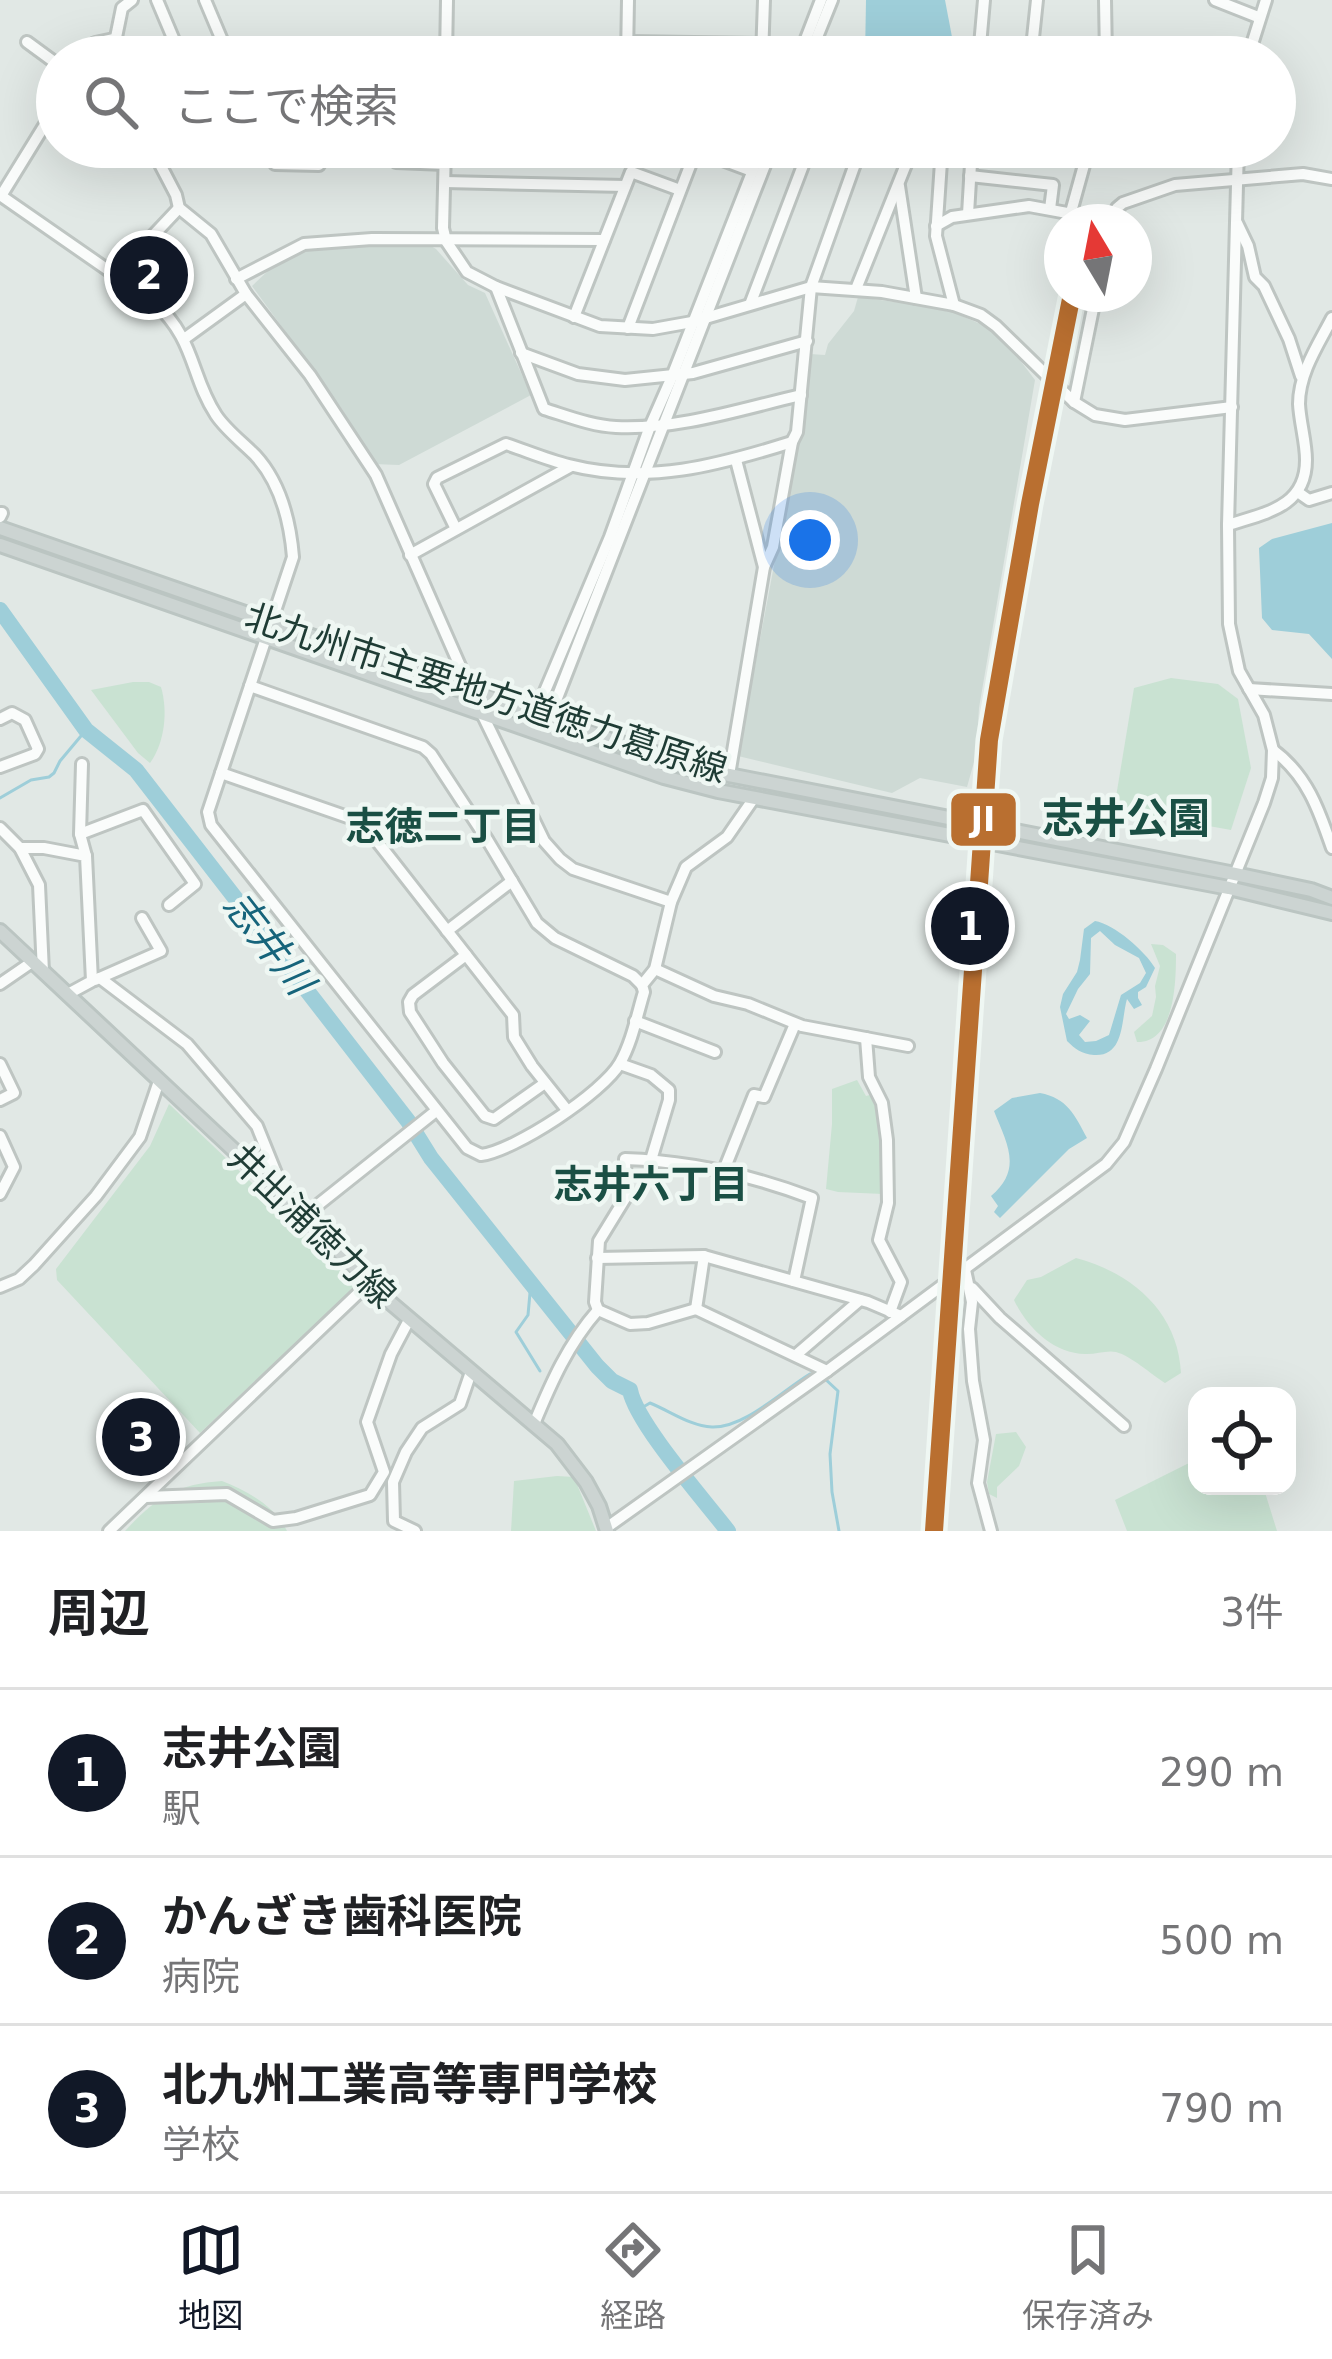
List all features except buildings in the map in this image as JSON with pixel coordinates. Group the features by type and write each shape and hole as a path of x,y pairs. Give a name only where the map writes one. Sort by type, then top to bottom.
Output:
{"main road":[{"name":"北九州市主要地方道徳力葛原線","path":"0,528 611,740 729,775 1018,832 1232,881 1332,914"},
{"name":"北九州市主要地方道徳力葛原線","path":"0,545 664,776 939,833 1311,890 1332,898"},
{"name":"井出浦徳力線","path":"0,932 410,1320 557,1444 586,1482 606,1530"}],"street":[{"path":"115,36 122,8 132,0"},
{"path":"158,0 173,36"},
{"path":"205,0 220,36"},
{"path":"446,0 446,36"},
{"path":"628,0 628,36"},
{"path":"763,36 764,0"},
{"path":"981,36 984,0"},
{"path":"1033,36 1037,0"},
{"path":"1106,0 1106,36"},
{"path":"1215,0 1258,17"},
{"path":"1253,36 1266,0"},
{"path":"810,36 827,1"},
{"path":"816,36 827,1"},
{"path":"27,43 36,49"},
{"path":"36,139 1,196 169,315 218,418 268,471 291,533 293,557 271,622 208,812 211,825 466,1148 481,1155 494,1153 605,1082 620,1064 644,992 642,985 537,923 423,747 250,686"},
{"path":"162,168 179,208 212,234 245,294 310,375 376,475 471,691 544,841 560,860 582,873 671,902"},
{"path":"445,168 443,228 446,242 467,272 600,326 653,329 811,287 856,290 954,305 981,315 1091,413 1125,420 1232,406"},
{"path":"628,328 689,168"},
{"path":"744,168 752,171"},
{"path":"536,731 678,375 753,168"},
{"path":"698,319 724,273 764,168"},
{"path":"751,302 802,168"},
{"path":"729,775 764,567 773,547 797,432 811,287 854,168"},
{"path":"856,290 904,168"},
{"path":"940,168 936,236 954,305"},
{"path":"968,214 970,168"},
{"path":"1075,204 1084,168"},
{"path":"606,1530 827,1371 896,1314 965,1270 1106,1164 1124,1142 1272,778 1273,750 1264,716 1239,671 1228,624 1237,168"},
{"path":"574,317 631,172 680,190"},
{"path":"1122,204 1175,184 1303,174 1332,179"},
{"path":"970,176 1053,185 1051,204"},
{"path":"445,182 625,186"},
{"path":"898,183 916,298"},
{"path":"114,278 179,208"},
{"path":"936,226 968,214 1044,208"},
{"path":"1235,220 1303,380"},
{"path":"236,279 304,244 372,239 604,240"},
{"path":"496,287 544,409 614,427 656,425 801,395"},
{"path":"184,339 245,294"},
{"path":"1070,397 1091,312"},
{"path":"1228,525 1271,511 1299,493 1307,464 1299,403 1303,380 1332,318"},
{"path":"520,353 578,374 626,380 678,375 808,341"},
{"path":"456,529 435,488 437,478 506,444 571,466 638,475 736,460 792,442"},
{"path":"736,460 764,567"},
{"path":"410,555 571,466"},
{"path":"1299,493 1309,500 1332,493"},
{"path":"1250,689 1332,694"},
{"path":"0,719 12,713 25,720 38,749 0,767"},
{"path":"1273,750 1294,765 1318,807 1332,848"},
{"path":"82,764 80,834 96,980"},
{"path":"221,773 362,822 513,1015 514,1036 567,1110"},
{"path":"642,985 655,969 671,902 686,868 727,836 754,798"},
{"path":"80,834 142,810 195,884 169,905"},
{"path":"0,828 20,848 39,885 43,972"},
{"path":"20,848 86,856"},
{"path":"447,931 512,881"},
{"path":"68,994 161,951 142,918"},
{"path":"466,955 413,995 410,1012 485,1116 494,1119 545,1083"},
{"path":"0,984 32,962"},
{"path":"655,969 714,996 815,1030 908,1046"},
{"path":"96,980 187,1044 257,1126 278,1178 278,1192"},
{"path":"635,1021 715,1052"},
{"path":"724,1170 754,1095 764,1097 796,1024"},
{"path":"866,1038 869,1077 882,1103 887,1140 888,1203 878,1240 901,1282 896,1314"},
{"path":"0,1064 14,1093 0,1100"},
{"path":"620,1064 651,1075 669,1090 651,1160"},
{"path":"0,1287 19,1279 96,1196 140,1137 159,1081"},
{"path":"304,1216 436,1112"},
{"path":"0,1136 14,1167 0,1194"},
{"path":"794,1281 812,1198 724,1170 625,1159 625,1202 599,1240 598,1310 629,1324 696,1309 827,1371"},
{"path":"597,1258 704,1256 896,1314"},
{"path":"696,1309 704,1256"},
{"path":"965,1270 972,1302 973,1381 984,1440 979,1483 991,1531"},
{"path":"109,1531 370,1282"},
{"path":"969,1286 1124,1426"},
{"path":"796,1355 860,1300"},
{"path":"534,1424 562,1361 598,1310"},
{"path":"146,1497 227,1494 273,1521 370,1496 384,1472 367,1422 391,1354 410,1320"},
{"path":"415,1531 390,1526 393,1482 422,1428 460,1404 471,1372"}],"shaded area":[{"path":"426,243 468,285 485,293 531,395 399,465 374,464 342,409 252,286 305,248"},
{"path":"858,297 955,313 985,326 1035,380 979,708 976,755 967,787 920,778 892,793 738,756 810,354 825,355"}],"green space":[{"path":"1171,678 1218,684 1238,699 1251,768 1231,830 1114,809 1134,688"},
{"path":"133,682 161,687 163,696 162,736 150,763 91,690"},
{"path":"1151,944 1176,954 1174,994 1159,1033 1137,1042 1134,1032 1152,1016 1156,997 1160,966"},
{"path":"857,1080 866,1096 873,1094 882,1132 883,1194 826,1189 832,1089"},
{"path":"169,1104 358,1284 200,1433 57,1280 56,1269 150,1146"},
{"path":"1076,1258 1116,1274 1148,1298 1171,1331 1181,1373 1165,1383 1122,1354 1064,1350 1034,1330 1014,1300 1027,1280"},
{"path":"1016,1432 1026,1447 1019,1466 997,1487 997,1498 989,1494 987,1482 996,1434"},
{"path":"1188,1464 1188,1495 1266,1495 1277,1531 1127,1531 1115,1500"},
{"path":"574,1477 596,1531 511,1531 514,1481"},
{"path":"222,1481 259,1500 287,1531 125,1531 168,1495 192,1485"}],"water":[{"path":"866,0 945,0 952,36 865,36"},
{"path":"1332,523 1332,659 1309,634 1272,630 1262,618 1259,548 1272,539"},
{"path":"1095,921 1111,927 1137,946 1155,968 1146,987 1138,992 1142,1005 1134,1009 1127,999 1116,1043 1104,1054 1086,1054 1067,1041 1060,1007 1077,972 1084,929","holes":["1100,931 1139,958 1146,973 1121,995 1109,1035 1085,1042 1079,1035 1090,1021 1080,1015 1069,1019 1066,1014 1090,974 1091,938"]},
{"path":"1040,1093 1064,1103 1087,1138 1069,1149 1000,1218 991,1196 1007,1176 1009,1156 994,1111 1012,1098"}],"waterway":[{"name":"志井川","path":"0,610 86,730 136,770 408,1121 431,1158 597,1366 630,1390 658,1441 728,1531"},
{"path":"0,798 31,780 49,777 86,730"},
{"name":"志井川","path":"531,1282 528,1315 516,1332 540,1371"},
{"name":"志井川","path":"638,1410 650,1403 696,1424 725,1426 816,1374"},
{"name":"志井川","path":"824,1378 838,1391 830,1454 839,1531"}],"transit line":[{"name":"JI","path":"934,1531 989,740 1068,312"}],"place":[{"name":"かんざき歯科医院","path":"149,275"},
{"name":"志井公園","path":"970,926"},
{"name":"北九州工業高等専門学校","path":"141,1437"}],"district":[{"name":"志井公園","path":"1126,818"},
{"name":"志徳二丁目","path":"443,826"},
{"name":"志井六丁目","path":"651,1184"}]}
